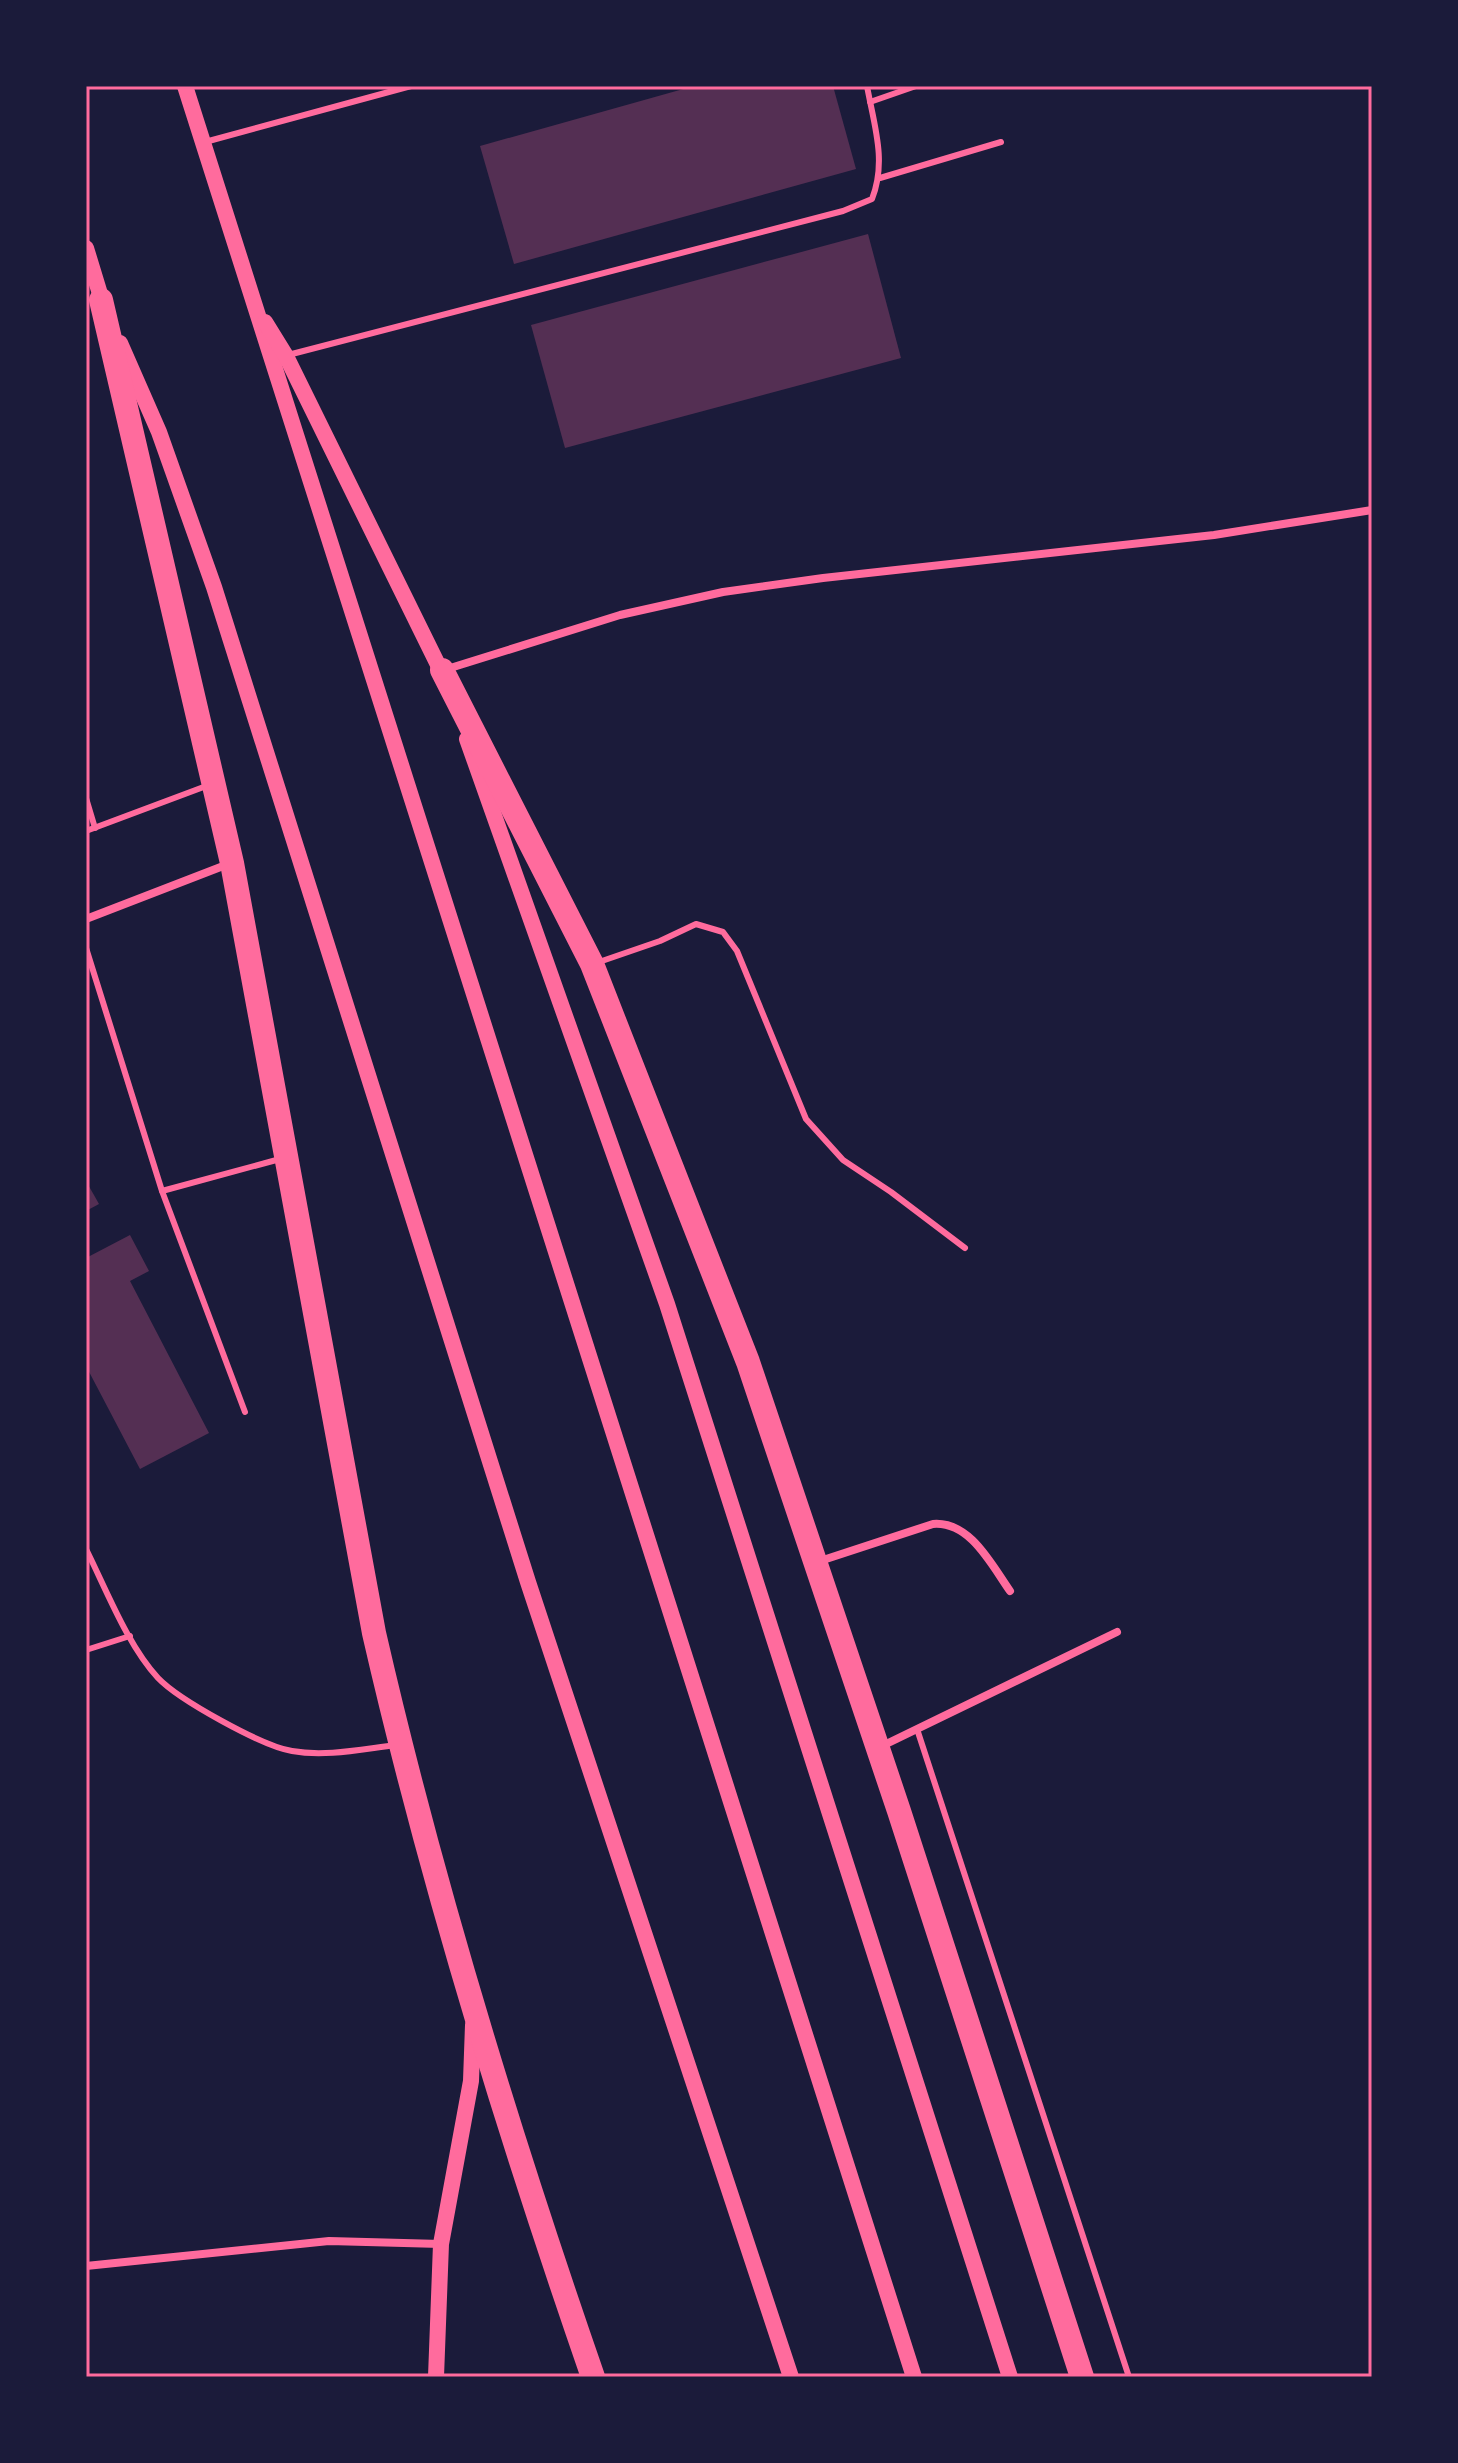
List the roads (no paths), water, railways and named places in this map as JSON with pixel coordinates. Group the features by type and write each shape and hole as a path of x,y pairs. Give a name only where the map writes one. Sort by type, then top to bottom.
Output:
{"highway":[{"path":"101,300 232,863 374,1633 399,1745 473,2015 539,2223 593,2377"},
{"path":"442,670 592,964 748,1362 899,1811 1082,2377"}],"main road":[{"path":"185,86 914,2377"},
{"path":"86,248 90,277 159,432 214,587 528,1582 791,2377"},
{"path":"251,300 286,356 442,670 667,1304 1010,2377"},
{"path":"436,2377 441,2244 471,2081 473,2015"}],"street":[{"path":"442,670 620,615 723,592 1214,535 1372,510"},
{"path":"86,919 232,863"},
{"path":"815,1562 933,1524 947,1523 963,1531 1010,1591"},
{"path":"877,1748 1117,1632"},
{"path":"86,2266 329,2241 441,2244"}],"lane":[{"path":"202,143 411,86"},
{"path":"286,356 843,211 872,199 880,178 879,150 867,86"},
{"path":"870,102 916,86"},
{"path":"880,178 1001,142"},
{"path":"86,831 213,784"},
{"path":"86,798 95,828"},
{"path":"592,964 660,941 696,924 723,932 737,951 806,1119 843,1160 965,1248"},
{"path":"86,948 162,1191 245,1412"},
{"path":"162,1191 288,1157"},
{"path":"86,1549 130,1636 158,1678 198,1708 290,1751 329,1753 399,1745"},
{"path":"86,1650 130,1636"},
{"path":"917,1729 1129,2377"}]}
